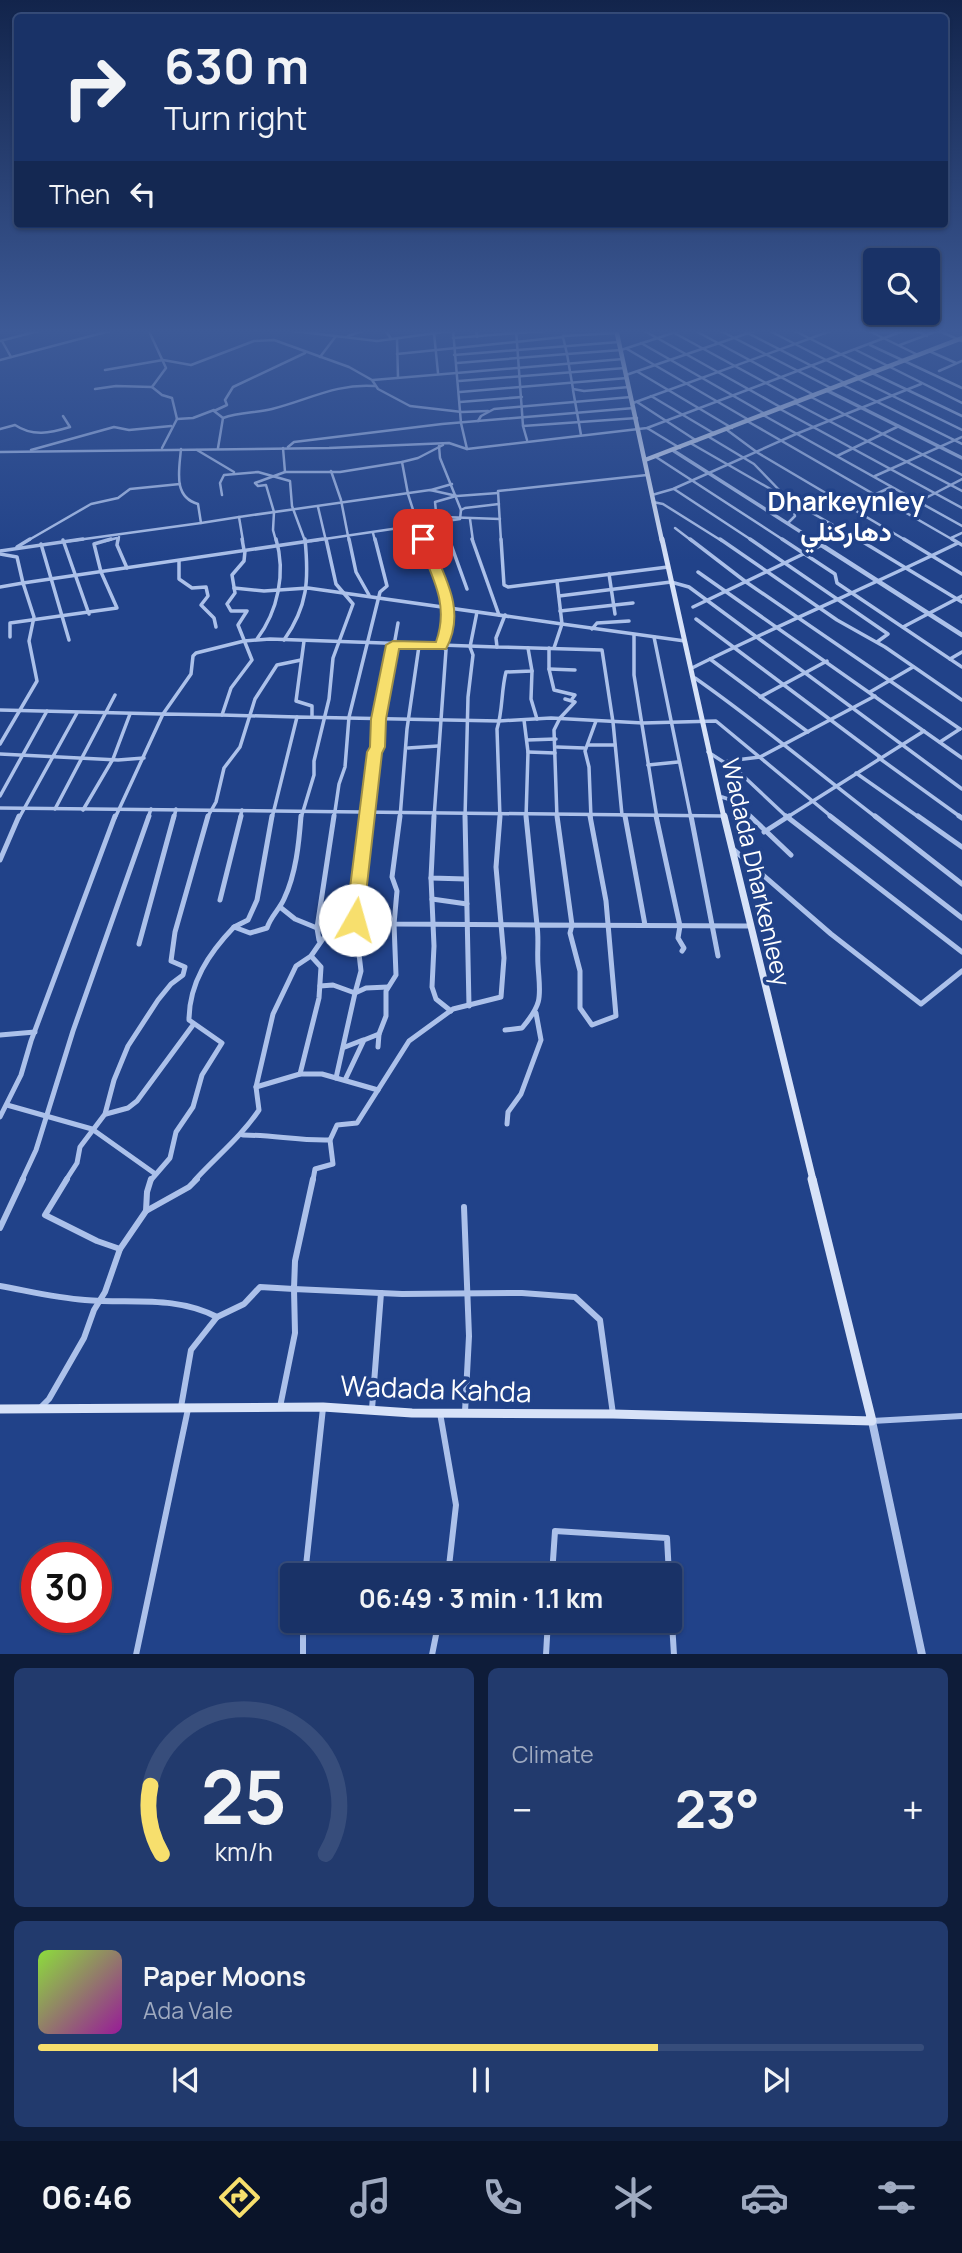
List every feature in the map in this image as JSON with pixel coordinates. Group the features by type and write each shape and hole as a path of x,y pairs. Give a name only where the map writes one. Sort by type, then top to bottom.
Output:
{"main road":[{"name":"Wadada Dharkenleey","path":"635,406 647,475 695,678 708,751 722,797 749,926 872,1421"},
{"path":"645,456 656,457 674,451 787,406"},
{"name":"Wadada Kahda","path":"0,1409 37,1411 323,1407 440,1413 613,1414 872,1421"}],"street":[{"path":"174,406 177,419"},
{"path":"162,449 171,426 177,419 192,418 224,406"},
{"path":"223,418 245,411 282,406"},
{"path":"412,406 462,411 488,411 521,406"},
{"path":"461,406 461,423 467,449"},
{"path":"522,406 527,440"},
{"path":"577,406 581,435"},
{"path":"285,448 294,442 330,437 578,413 613,406"},
{"path":"641,406 727,465 772,492 788,498 962,602"},
{"path":"668,406 716,434"},
{"path":"696,406 730,429 758,453 962,574"},
{"path":"0,452 449,443 467,449 647,428 704,406"},
{"path":"723,406 960,544"},
{"path":"750,406 962,526"},
{"path":"776,406 962,508"},
{"path":"804,406 962,491"},
{"path":"831,406 962,477 952,485 919,501"},
{"path":"860,406 962,458"},
{"path":"653,498 796,434 867,406"},
{"path":"886,406 962,444"},
{"path":"914,406 962,430"},
{"path":"942,406 962,416"},
{"path":"930,414 946,408"},
{"path":"214,410 223,418"},
{"path":"478,421 488,411"},
{"path":"0,429 15,425 21,431 46,434 70,427 63,416"},
{"path":"218,448 223,418"},
{"path":"523,426 636,418"},
{"path":"27,452 114,427 129,430 171,426"},
{"path":"837,456 899,426"},
{"path":"647,428 681,448"},
{"path":"709,437 762,470 788,498 795,516 788,523"},
{"path":"876,477 962,438"},
{"path":"256,640 269,623 282,579 282,559 273,530 274,512 266,485 254,485 285,472 331,471 402,462 418,458 449,443"},
{"path":"439,446 437,450 457,496 461,510 460,519"},
{"path":"285,448 285,472"},
{"path":"181,449 177,478 182,494 188,501 198,504 201,523"},
{"path":"197,449 235,472"},
{"path":"674,451 962,635"},
{"path":"656,457 806,553 835,574 836,582 962,667"},
{"path":"402,462 408,494 428,556 449,606 447,631 442,646"},
{"path":"222,495 221,477 235,472 249,470 276,474 290,481 293,510 306,543 308,588 294,626 284,640"},
{"path":"331,471 362,587 370,595"},
{"path":"500,519 443,517 436,512 435,502 457,496 647,475"},
{"path":"16,548 91,504 118,498 130,489 180,484"},
{"path":"0,552 63,540 408,494 452,484"},
{"path":"874,495 887,484"},
{"path":"883,489 892,487"},
{"path":"673,489 787,563 888,634 877,642"},
{"path":"430,490 457,496"},
{"path":"498,493 504,586 668,567"},
{"path":"653,498 693,521 850,628 877,642 962,700"},
{"path":"461,510 499,504"},
{"path":"234,927 242,933 254,933 267,928 271,916 280,907 299,843 301,811 314,775 314,761 333,658 353,604 336,584 318,507"},
{"path":"222,715 231,688 252,660 239,625 247,611 231,611 227,604 233,597 232,575 244,561 239,517"},
{"path":"0,587 460,519"},
{"path":"470,519 476,552 498,599 499,615"},
{"path":"443,522 467,589"},
{"path":"675,528 746,582 961,729 940,742"},
{"path":"10,637 10,623 117,608 101,572 94,544 127,533"},
{"path":"319,941 317,928 335,811 345,766 349,717 379,596 387,586 373,533"},
{"path":"950,538 962,533"},
{"path":"117,538 117,545 127,568"},
{"path":"63,540 89,614"},
{"path":"41,544 69,640"},
{"path":"692,668 818,606 880,582 960,544"},
{"path":"693,607 822,545"},
{"path":"0,552 17,557 33,621 29,641 37,681 0,744"},
{"path":"179,561 179,579 192,588 206,587 208,596 201,606 215,618 216,626"},
{"path":"698,572 962,758"},
{"path":"609,574 615,614"},
{"path":"557,581 562,624 551,648 549,669 554,690 575,695 572,699"},
{"path":"559,596 671,582 689,587 754,638 962,789"},
{"path":"234,588 308,588 379,596 685,642"},
{"path":"903,627 962,596"},
{"path":"561,611 634,603"},
{"path":"469,1006 466,879 467,720 472,655 470,647 477,612"},
{"path":"497,648 496,638 505,615"},
{"path":"696,619 962,818"},
{"path":"592,629 597,623 629,621"},
{"path":"336,1078 361,971 355,920 374,752 378,747 379,719 398,623"},
{"path":"634,635 632,657 648,765 680,926 678,937 684,948 682,951"},
{"path":"654,637 718,957"},
{"path":"0,1117 21,1075 35,1031 119,810 163,714 191,674 193,656 196,653 244,640 602,650 624,815 645,925"},
{"path":"304,641 296,701 312,706 312,717"},
{"path":"378,1047 379,1034 386,1016 388,987 396,975 394,924 397,891 392,877 398,849 399,812 408,748 407,729 419,646"},
{"path":"442,646 446,650 440,719 436,734 438,746 432,813 433,846 429,871 434,946 432,987 436,999 451,1011"},
{"path":"528,648 534,679 531,699 537,719"},
{"path":"950,659 962,652"},
{"path":"710,659 808,732"},
{"path":"120,1249 97,1241 45,1215 77,1163 80,1147 105,1114 114,1080 128,1046 158,1000 171,984 183,975 185,967 171,961 170,954 224,768 240,747 262,685 277,665 301,660"},
{"path":"760,697 827,661"},
{"path":"870,692 913,667"},
{"path":"549,669 575,670"},
{"path":"280,1408 295,1333 295,1261 315,1169 333,1164 330,1140 337,1125 357,1124 409,1041 451,1011 501,997 504,958 496,852 500,812 497,729 501,690 506,672 532,671"},
{"path":"695,678 758,722 783,745 962,884"},
{"path":"55,809 115,695"},
{"path":"727,761 760,757 875,696"},
{"path":"565,699 572,699"},
{"path":"572,699 574,704 559,719 554,730 557,815 572,925 570,933 580,971 580,1007 592,1025 616,1016 608,926 590,815 586,746 596,720"},
{"path":"0,710 379,719 720,722 811,800 962,918"},
{"path":"0,796 47,711"},
{"path":"0,860 23,808 77,713"},
{"path":"83,810 113,760 130,714"},
{"path":"146,1211 146,1192 155,1173 170,1158 176,1132 197,1099 202,1075 222,1043 193,1025 188,1013 200,972 220,941 234,927 248,920 257,900 273,810 297,717"},
{"path":"507,1124 508,1112 522,1094 541,1040 536,1012 542,986 538,964 540,946 528,845 528,752 524,720"},
{"path":"764,832 924,731"},
{"path":"527,740 556,739"},
{"path":"408,748 438,746"},
{"path":"528,752 615,746"},
{"path":"708,751 727,761 786,816 962,952"},
{"path":"0,754 113,760 144,758"},
{"path":"648,765 678,762"},
{"path":"856,772 962,847"},
{"path":"722,797 734,801 791,855"},
{"path":"0,808 726,816"},
{"path":"0,1228 36,1150 124,880 151,809"},
{"path":"139,944 176,809"},
{"path":"220,900 242,810"},
{"path":"734,850 775,882 832,935 921,1004 962,971"},
{"path":"430,878 466,879"},
{"path":"432,899 467,904"},
{"path":"280,907 295,919 317,928"},
{"path":"37,1411 49,1399 84,1338 120,1249 146,1211 189,1187 220,1153 242,1136 259,1110 256,1087 262,1052 278,1003 296,966 312,956 319,941 327,933 355,920 431,925 749,926"},
{"path":"300,1074 320,986 321,967 312,956"},
{"path":"320,986 333,985 355,993 366,988 388,987"},
{"path":"505,1030 522,1028 536,1012"},
{"path":"105,1114 128,1108 137,1101 193,1025"},
{"path":"0,1035 35,1031"},
{"path":"344,1047 379,1034"},
{"path":"345,1080 364,1040"},
{"path":"256,1087 300,1074 323,1074 378,1090"},
{"path":"7,1105 92,1129 155,1173"},
{"path":"242,1136 280,1135 298,1141 330,1140"},
{"path":"464,1207 469,1336 465,1413"},
{"path":"0,1286 100,1300 182,1304 207,1310 217,1317"},
{"path":"136,1654 185,1408 191,1350 217,1317 244,1304 260,1287 382,1293 522,1293 576,1297 600,1320 613,1414"},
{"path":"372,1410 382,1293"},
{"path":"306,1563 323,1407"},
{"path":"440,1413 456,1505 449,1563"},
{"path":"922,1654 872,1421 962,1416"},
{"path":"553,1563 555,1531 667,1538 668,1563"},
{"path":"303,1633 303,1654"},
{"path":"432,1654 436,1633"},
{"path":"545,1654 547,1633"},
{"path":"673,1633 674,1654"}],"district":[{"name":"Dharkeynley دهاركنلي","path":"846,516"}],"route":[{"path":"355,920 374,752 378,747 379,719 393,645 442,646 447,631 449,606 423,539"}]}
